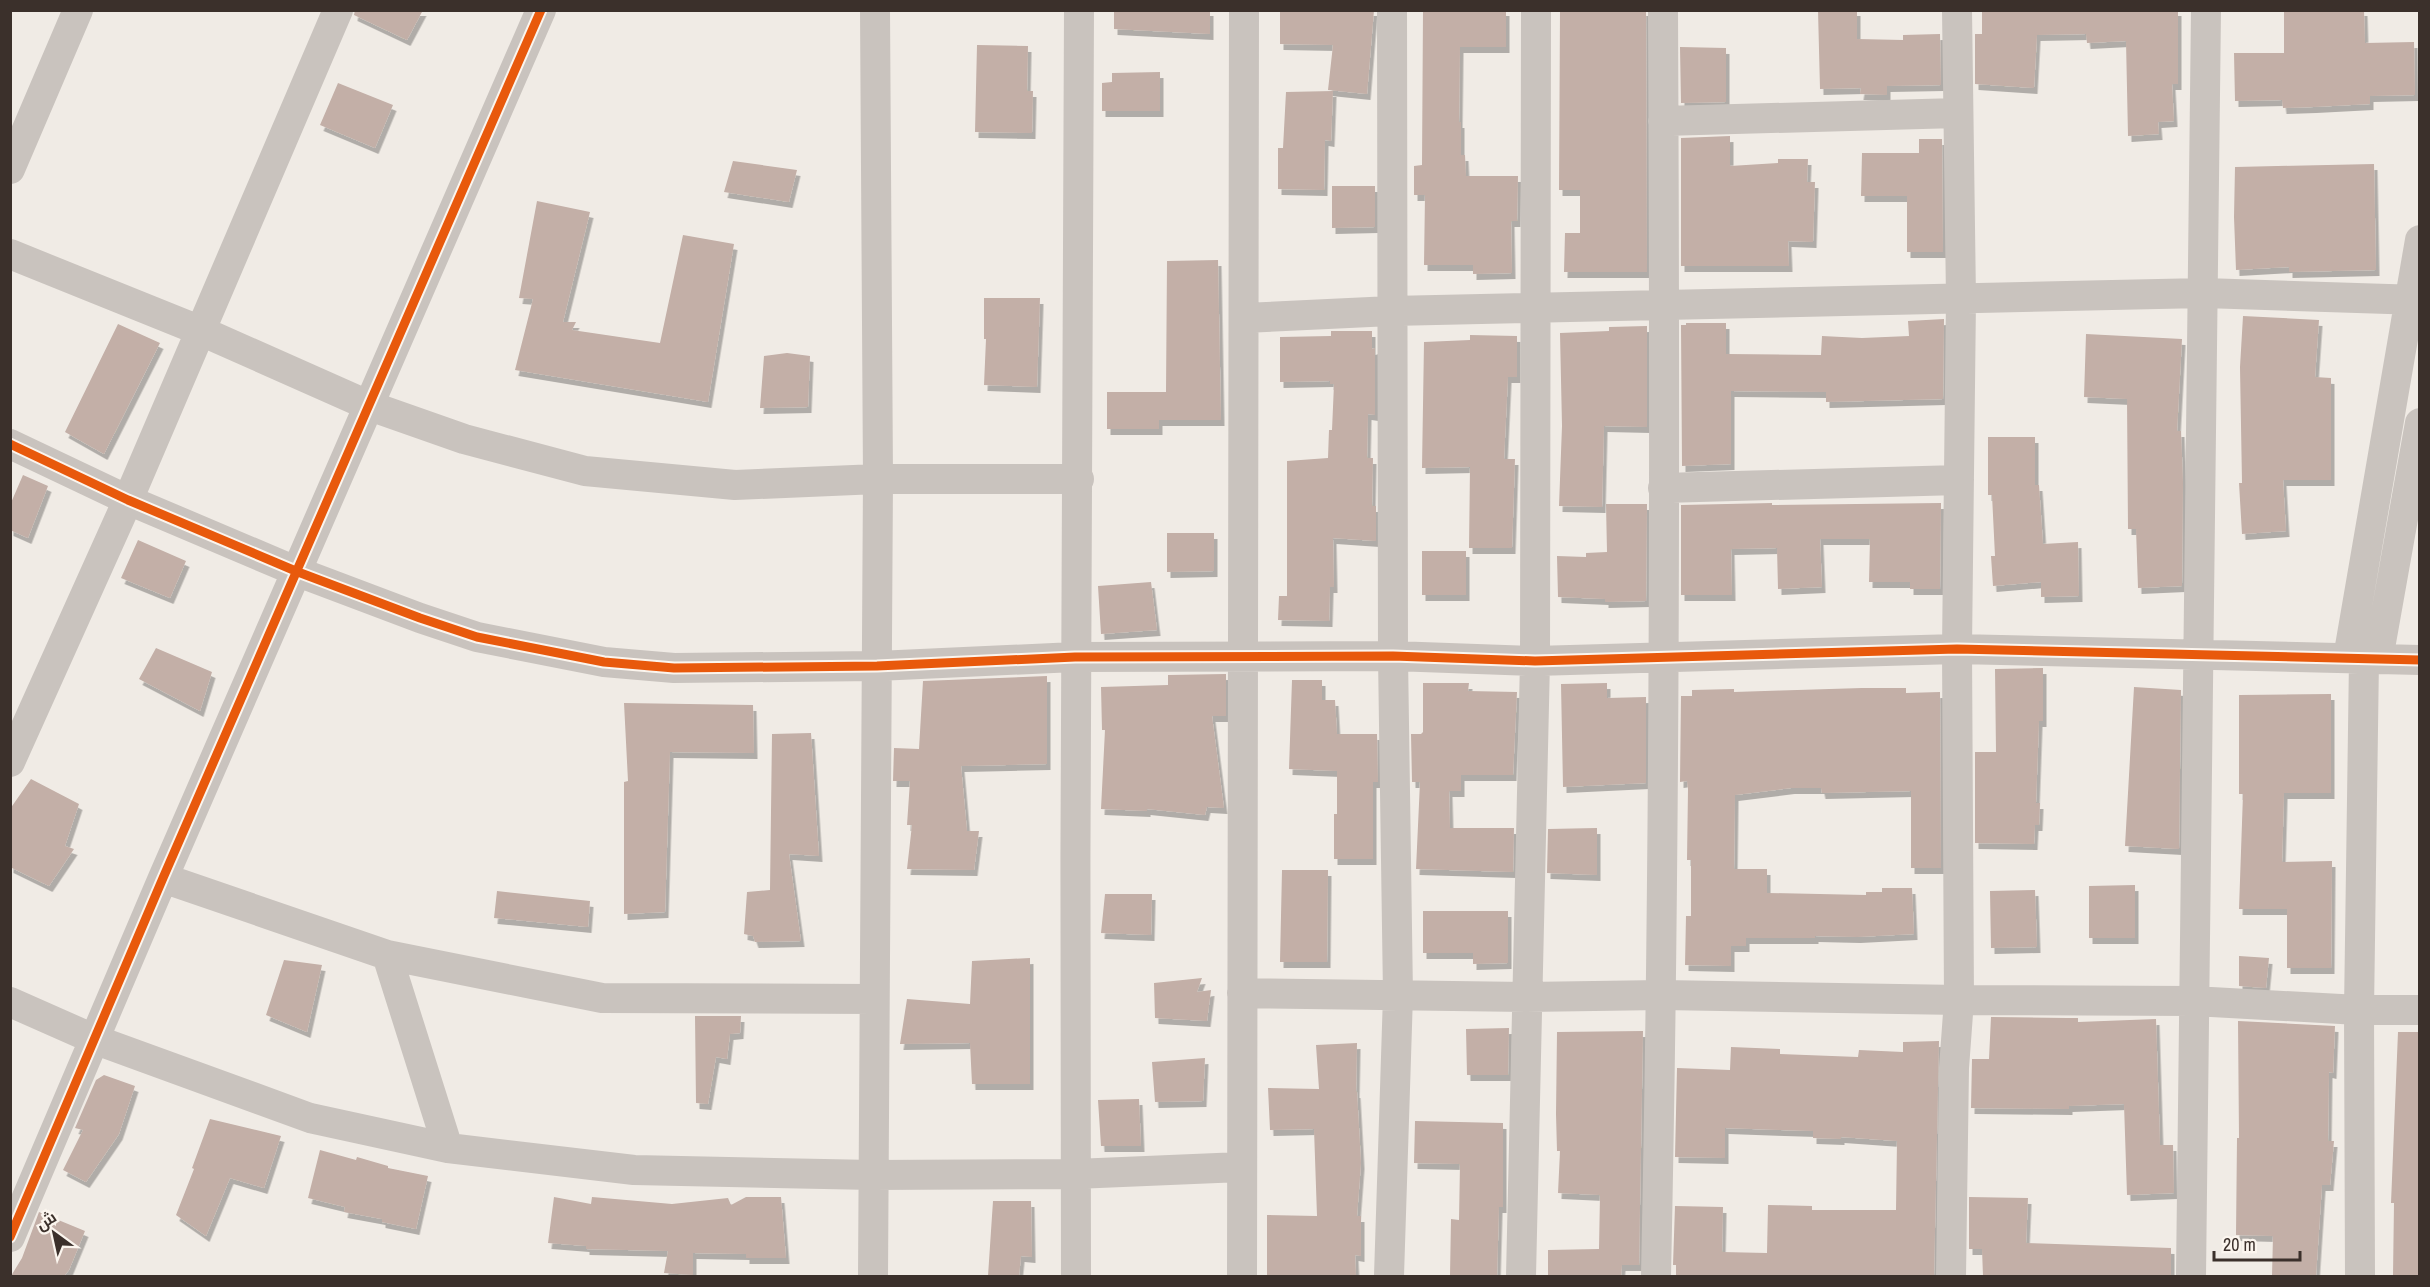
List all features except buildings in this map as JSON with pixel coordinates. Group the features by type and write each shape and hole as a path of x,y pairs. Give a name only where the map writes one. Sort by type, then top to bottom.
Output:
{"street":[{"path":"10,169 78,10"},
{"path":"10,762 128,500 338,10"},
{"path":"10,1237 96,1040 163,878 541,10"},
{"path":"873,1276 878,479 875,10"},
{"path":"1076,1276 1079,10"},
{"path":"1242,1276 1240,1167 1245,657 1244,10"},
{"path":"1389,1276 1398,995 1393,657 1392,10"},
{"path":"1521,1276 1535,661 1536,10"},
{"path":"1656,1276 1662,994 1665,306 1663,10"},
{"path":"1951,1276 1954,1068 1959,1000 1958,649 1961,299 1957,10"},
{"path":"2191,1276 2206,10"},
{"path":"1663,121 1958,113"},
{"path":"2360,1276 2359,1010 2364,659 2414,299 2420,240"},
{"path":"10,254 201,331 370,406 464,439 585,471 735,485 878,479 1079,479"},
{"path":"1244,318 1391,311 2204,293 2414,299"},
{"path":"2364,659 2420,423"},
{"path":"10,444 128,500 298,572 420,618 477,637 604,662 674,668 877,666 1076,657 1393,657 1535,661 1958,649 2420,660"},
{"path":"1663,488 1959,480"},
{"path":"163,878 387,955 602,998 874,999"},
{"path":"387,955 448,1148"},
{"path":"1242,993 1526,997 1662,994 1959,1000 2193,1001 2359,1010 2420,1010"},
{"path":"10,1002 96,1040 310,1118 448,1148 634,1170 873,1175 1075,1174 1240,1167"}],"cycle path":[{"path":"10,1237 163,878 541,10"},
{"path":"10,444 128,500 298,572 420,618 477,637 604,662 674,668 877,666 1075,657 1393,656 1535,661 1957,649 2420,660"}]}
